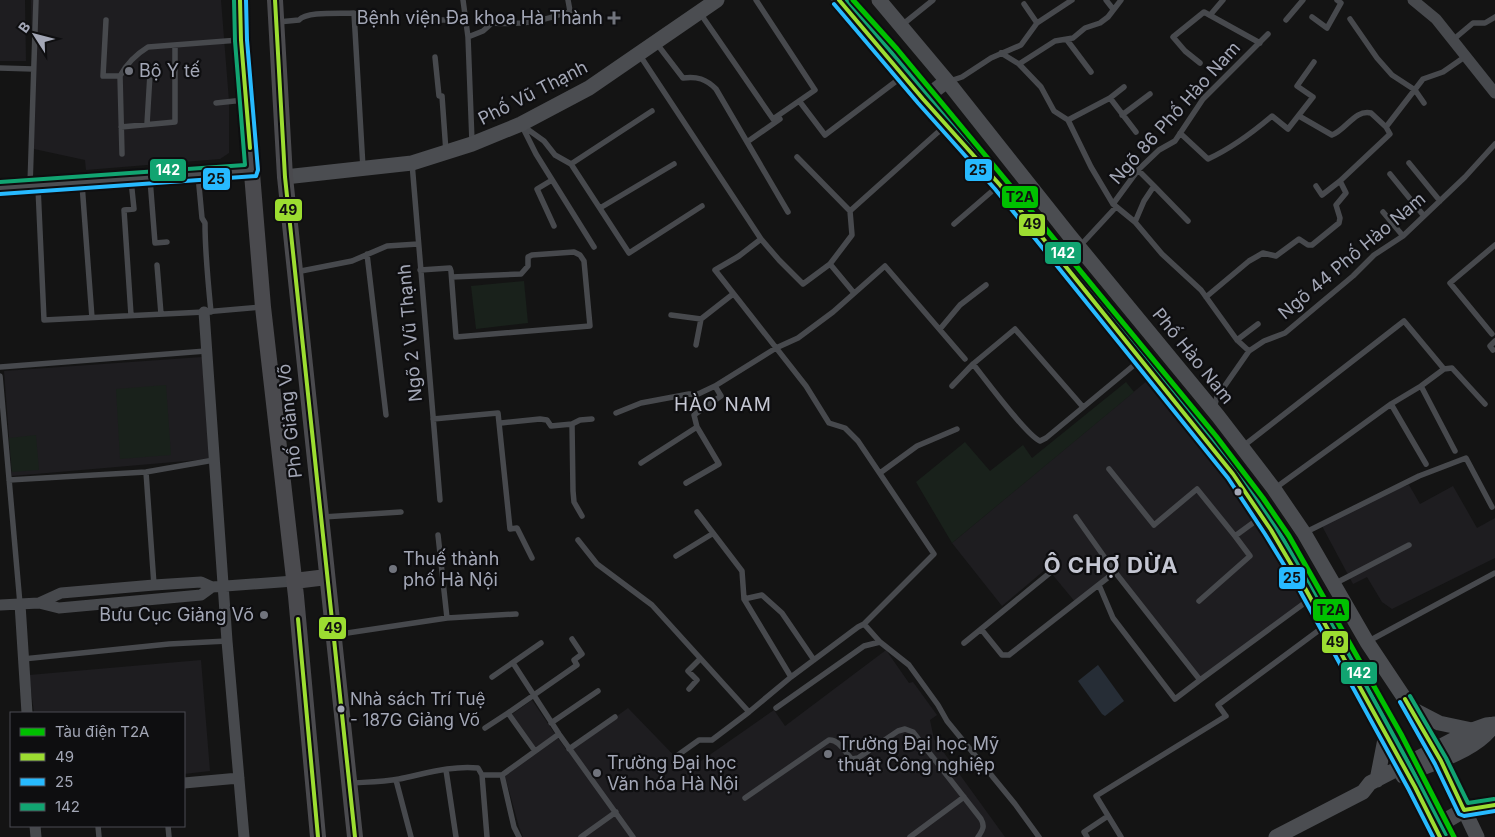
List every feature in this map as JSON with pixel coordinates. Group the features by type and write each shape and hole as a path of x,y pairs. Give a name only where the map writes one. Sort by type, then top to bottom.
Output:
{"main road":[{"name":"Phố Giảng Võ","path":"240,0 241,40 263,307 294,581 318,837"},
{"name":"Phố Giảng Võ","path":"275,0 285,177 294,273 355,837"},
{"name":"Phố Vũ Thạnh","path":"285,177 412,163 472,144 521,124 589,88 717,0"},
{"path":"840,0 903,76 1000,185 1233,474 1262,515 1312,598 1406,770 1437,832 1464,810 1495,805"},
{"name":"Phố Hào Nam","path":"879,0 948,81 1079,247 1213,410 1274,489 1304,533 1367,642 1438,755 1477,837"},
{"path":"923,99 948,81"},
{"path":"0,188 252,171"},
{"path":"1061,262 1079,247"},
{"path":"1194,425 1213,410"},
{"path":"294,581 327,576"},
{"path":"1312,598 1334,584"},
{"path":"1410,708 1440,722 1472,730"},
{"path":"1276,837 1362,792 1377,780 1406,770 1438,755 1466,748 1489,734 1494,724 1486,724 1472,730 1438,755"},
{"path":"1377,780 1386,734"},
{"path":"1362,792 1374,791 1406,770"}],"street":[{"path":"1413,0 1436,19 1454,39 1495,93"},
{"path":"208,312 206,351 214,460 217,586 227,641 244,837"},
{"path":"39,603 61,593 201,582 217,586 294,581"},
{"path":"0,605 39,603 59,608 201,595 217,586"},
{"path":"20,604 27,712"},
{"path":"185,783 239,778"}],"lane":[{"path":"36,0 33,69 34,185 44,320 208,312 263,307"},
{"path":"463,0 468,37 472,144"},
{"path":"468,37 483,31 492,23 518,24 545,20 570,11 568,0"},
{"path":"747,142 801,103 815,90 756,0"},
{"path":"900,26 932,0"},
{"path":"948,81 962,77 1001,53 1021,45 1037,23 1072,0"},
{"path":"1106,0 1113,9"},
{"path":"1019,64 1055,41 1073,38 1084,28 1100,23 1108,17 1121,0"},
{"path":"1286,20 1303,0"},
{"path":"1312,17 1327,28 1341,2 1337,0"},
{"path":"1200,63 1185,51 1173,37 1204,12 1211,14 1221,1"},
{"path":"1024,4 1037,23"},
{"path":"699,12 773,119 801,103"},
{"path":"276,22 299,20 302,17 313,15 354,13 363,168"},
{"name":"Ngõ 86 Phố Hào Nam","path":"1211,14 1260,43"},
{"path":"1454,39 1473,23 1485,23 1495,17"},
{"path":"1350,19 1377,58 1392,75 1415,90 1424,103"},
{"path":"106,20 103,76 120,76"},
{"path":"433,20 465,20"},
{"name":"Ngõ 86 Phố Hào Nam","path":"1079,247 1114,206 1138,170 1159,150 1175,141 1203,99 1268,34"},
{"path":"122,154 120,76 131,59 148,48 241,40"},
{"path":"1067,40 1091,72"},
{"path":"656,42 683,78 693,77 707,80 716,89 788,212"},
{"path":"121,127 174,122 175,45"},
{"path":"1001,53 1019,64 1041,86 1054,110 1068,120 1091,168 1114,206 1135,222 1162,254 1201,290 1237,340 1249,351"},
{"path":"639,54 762,239 779,260 804,284 830,264 852,235 850,211 797,157"},
{"path":"1386,127 1423,80 1443,72 1466,56"},
{"path":"435,57 439,96 442,96 446,153"},
{"path":"1180,133 1208,159 1242,140 1272,116 1288,128 1312,97 1297,86 1314,62"},
{"path":"146,124 150,74 154,67"},
{"path":"0,68 33,69"},
{"path":"801,103 825,136 903,76"},
{"path":"1068,120 1110,98 1124,87"},
{"path":"1122,115 1150,94"},
{"path":"1110,98 1136,132"},
{"path":"216,103 246,99"},
{"path":"571,164 652,112"},
{"path":"1299,116 1332,135 1363,112 1371,113 1386,127 1390,134 1340,182 1322,195 1316,186"},
{"path":"521,124 544,141 555,155 571,164 629,253 702,206"},
{"path":"521,124 552,180 594,247"},
{"path":"850,211 947,126"},
{"name":"Ngõ 44 Phố Hào Nam","path":"1213,410 1217,397 1249,351 1264,341 1285,333 1353,276 1374,255 1403,236 1465,177 1495,144"},
{"name":"Ngõ 2 Vũ Thạnh","path":"412,163 440,500"},
{"path":"1409,163 1440,201"},
{"path":"600,208 674,164"},
{"path":"1138,170 1188,221"},
{"path":"1390,174 1424,216"},
{"path":"198,175 202,218 205,223 208,265 208,312"},
{"path":"150,178 155,243 167,242"},
{"path":"131,315 124,210 134,209 132,180"},
{"path":"552,180 537,189 554,226"},
{"path":"82,182 92,318"},
{"path":"1206,297 1249,261 1263,253 1276,256 1299,239 1312,246 1339,223 1340,218 1336,205 1346,193 1340,182"},
{"path":"954,224 1000,185"},
{"path":"1135,222 1144,201 1154,186"},
{"path":"1383,212 1403,236"},
{"path":"678,755 699,740 712,740 791,677 864,624 934,554 858,441 845,428 829,423 806,386 715,270 739,256 762,239"},
{"path":"294,273 352,261 387,246 418,244"},
{"path":"1493,350 1490,346 1495,341 1493,333 1450,283 1495,245"},
{"path":"420,270 450,268 456,337 590,326 584,261 580,254 574,252 532,255 528,257 528,266 521,274 452,277"},
{"path":"367,254 386,415"},
{"path":"830,264 854,293"},
{"path":"157,265 161,314"},
{"path":"616,413 642,403 689,394 696,395 715,386 776,348 798,338 833,312 885,266 965,359"},
{"path":"940,329 960,305 986,285"},
{"path":"696,345 701,320 734,294"},
{"path":"672,315 701,320"},
{"path":"1242,447 1404,321 1444,368"},
{"path":"1237,340 1258,324"},
{"path":"952,386 973,364 1014,329 1083,407"},
{"path":"0,367 206,351"},
{"path":"973,364 1018,420 1035,439 1040,440 1046,438 1141,359"},
{"path":"1274,489 1444,368 1452,368 1485,404"},
{"path":"0,376 20,604"},
{"path":"686,483 719,464 697,427 694,416 721,396 715,386"},
{"path":"1421,386 1455,452"},
{"path":"1391,404 1426,464"},
{"path":"432,419 498,413 501,423 510,529 516,528 532,558"},
{"path":"501,423 540,419 547,420 551,426 572,424 580,420 592,419"},
{"path":"572,424 574,502 582,516"},
{"path":"641,463 697,427"},
{"path":"880,473 917,446 957,429"},
{"path":"1304,533 1419,476 1466,458 1492,507"},
{"path":"9,480 146,472 214,460"},
{"path":"1109,469 1154,525 1197,489 1250,556 1199,601"},
{"path":"146,472 154,585"},
{"path":"321,517 401,512"},
{"path":"697,512 742,571 744,599 791,677"},
{"path":"1235,536 1262,515"},
{"path":"1076,517 1115,572 1200,680"},
{"path":"676,556 712,534"},
{"path":"438,535 446,618"},
{"path":"578,540 596,564 652,605 749,712"},
{"path":"1334,584 1409,545"},
{"path":"964,643 1057,567"},
{"path":"981,628 1002,655 1005,656 1115,572"},
{"path":"1367,642 1495,572"},
{"path":"1099,585 1107,600 1112,618 1175,699 1312,598"},
{"path":"744,599 762,595 782,613 814,660"},
{"path":"334,635 446,618 516,614"},
{"path":"864,624 880,642 909,664 938,705 947,722 1015,804 1039,837"},
{"path":"1121,837 1096,796 1226,716 1218,705 1326,625"},
{"path":"485,728 577,665 574,660 582,654 572,639"},
{"path":"24,660 169,644 227,641"},
{"path":"776,708 864,646 880,642"},
{"path":"492,677 541,643"},
{"path":"688,689 696,680 688,671 700,659"},
{"path":"513,663 571,752 633,837"},
{"path":"552,723 598,691"},
{"path":"508,713 535,751"},
{"path":"571,752 615,717"},
{"path":"746,798 829,740 837,742 852,759 858,758 898,731 905,729 913,732 983,823 983,830 978,837"},
{"path":"482,775 502,775 559,734"},
{"path":"349,784 396,780 446,770 478,768 482,775 487,837"},
{"path":"446,770 456,837"},
{"path":"502,775 514,827 519,837"},
{"path":"396,780 410,837"},
{"path":"910,837 964,797"},
{"path":"581,837 616,812"},
{"path":"1086,837 1084,832 1108,816"}],"shaded area":[{"path":"0,0 25,0 26,61 0,61"},
{"name":"Bộ Y tế","path":"31,0 221,0 229,101 229,153 220,159 86,170 85,160 34,149"},
{"path":"524,281 528,323 476,329 471,286"},
{"path":"202,357 209,459 12,476 4,371"},
{"path":"1148,380 1221,467 1257,519 1306,602 1200,680 1115,572 1076,603 1047,568 1002,606 952,543"},
{"path":"1126,382 1134,392 952,543 916,482 965,442 990,471 1023,445 1032,458"},
{"path":"166,385 171,455 120,459 116,389"},
{"path":"36,435 39,470 12,472 9,438"},
{"path":"1409,485 1420,504 1453,486 1477,528 1495,518 1495,558 1392,609 1382,602 1367,577 1353,584 1322,526 1393,490"},
{"name":"Trường Đại học Mỹ thuật Công nghiệp","path":"886,650 909,683 913,682 937,715 930,720 934,739 1005,837 523,837 505,776 558,738 568,752 628,708 688,770 774,710 785,726"},
{"path":"201,660 210,771 185,774 185,712 34,712 29,675"},
{"path":"1098,665 1124,701 1105,716 1078,681"},
{"path":"532,700 555,734 535,748 511,715"}],"metro line":[{"name":"T2A","path":"853,0 897,49 995,167 1216,436 1263,498 1289,536 1401,734 1454,837"}],"transit line":[{"name":"142","path":"0,182 245,165 235,41 234,0"},
{"name":"49","path":"240,0 241,40 250,148"},
{"name":"25","path":"0,194 256,176 258,170 247,40 246,0"},
{"name":"49","path":"275,0 285,177 355,837"},
{"name":"49","path":"839,0 923,99 1000,185 1233,474 1271,530 1305,588 1415,787 1440,837"},
{"name":"142","path":"847,0 1005,181 1238,470 1276,527 1311,585 1446,834"},
{"name":"25","path":"834,4 918,103 995,189 1228,478 1300,591 1433,837"},
{"name":"49","path":"298,619 318,837"},
{"name":"142","path":"1410,696 1446,758 1468,803 1494,799"},
{"name":"49","path":"1405,699 1441,761 1464,810 1495,805"},
{"name":"25","path":"1400,702 1435,764 1459,814 1464,816 1495,811"}],"place":[{"name":"Bệnh viện Đa khoa Hà Thành","path":"614,18"},
{"name":"Bộ Y tế","path":"129,71"},
{"name":"Thuế thành phố Hà Nội","path":"393,569"},
{"name":"Bưu Cục Giảng Võ","path":"264,615"},
{"name":"Nhà sách Trí Tuệ - 187G Giảng Võ","path":"341,709"},
{"name":"Trường Đại học Mỹ thuật Công nghiệp","path":"828,754"},
{"name":"Trường Đại học Văn hóa Hà Nội","path":"597,773"}],"district":[{"name":"HÀO NAM","path":"723,404"},
{"name":"Ô CHỢ DỪA","path":"1111,565"}]}
